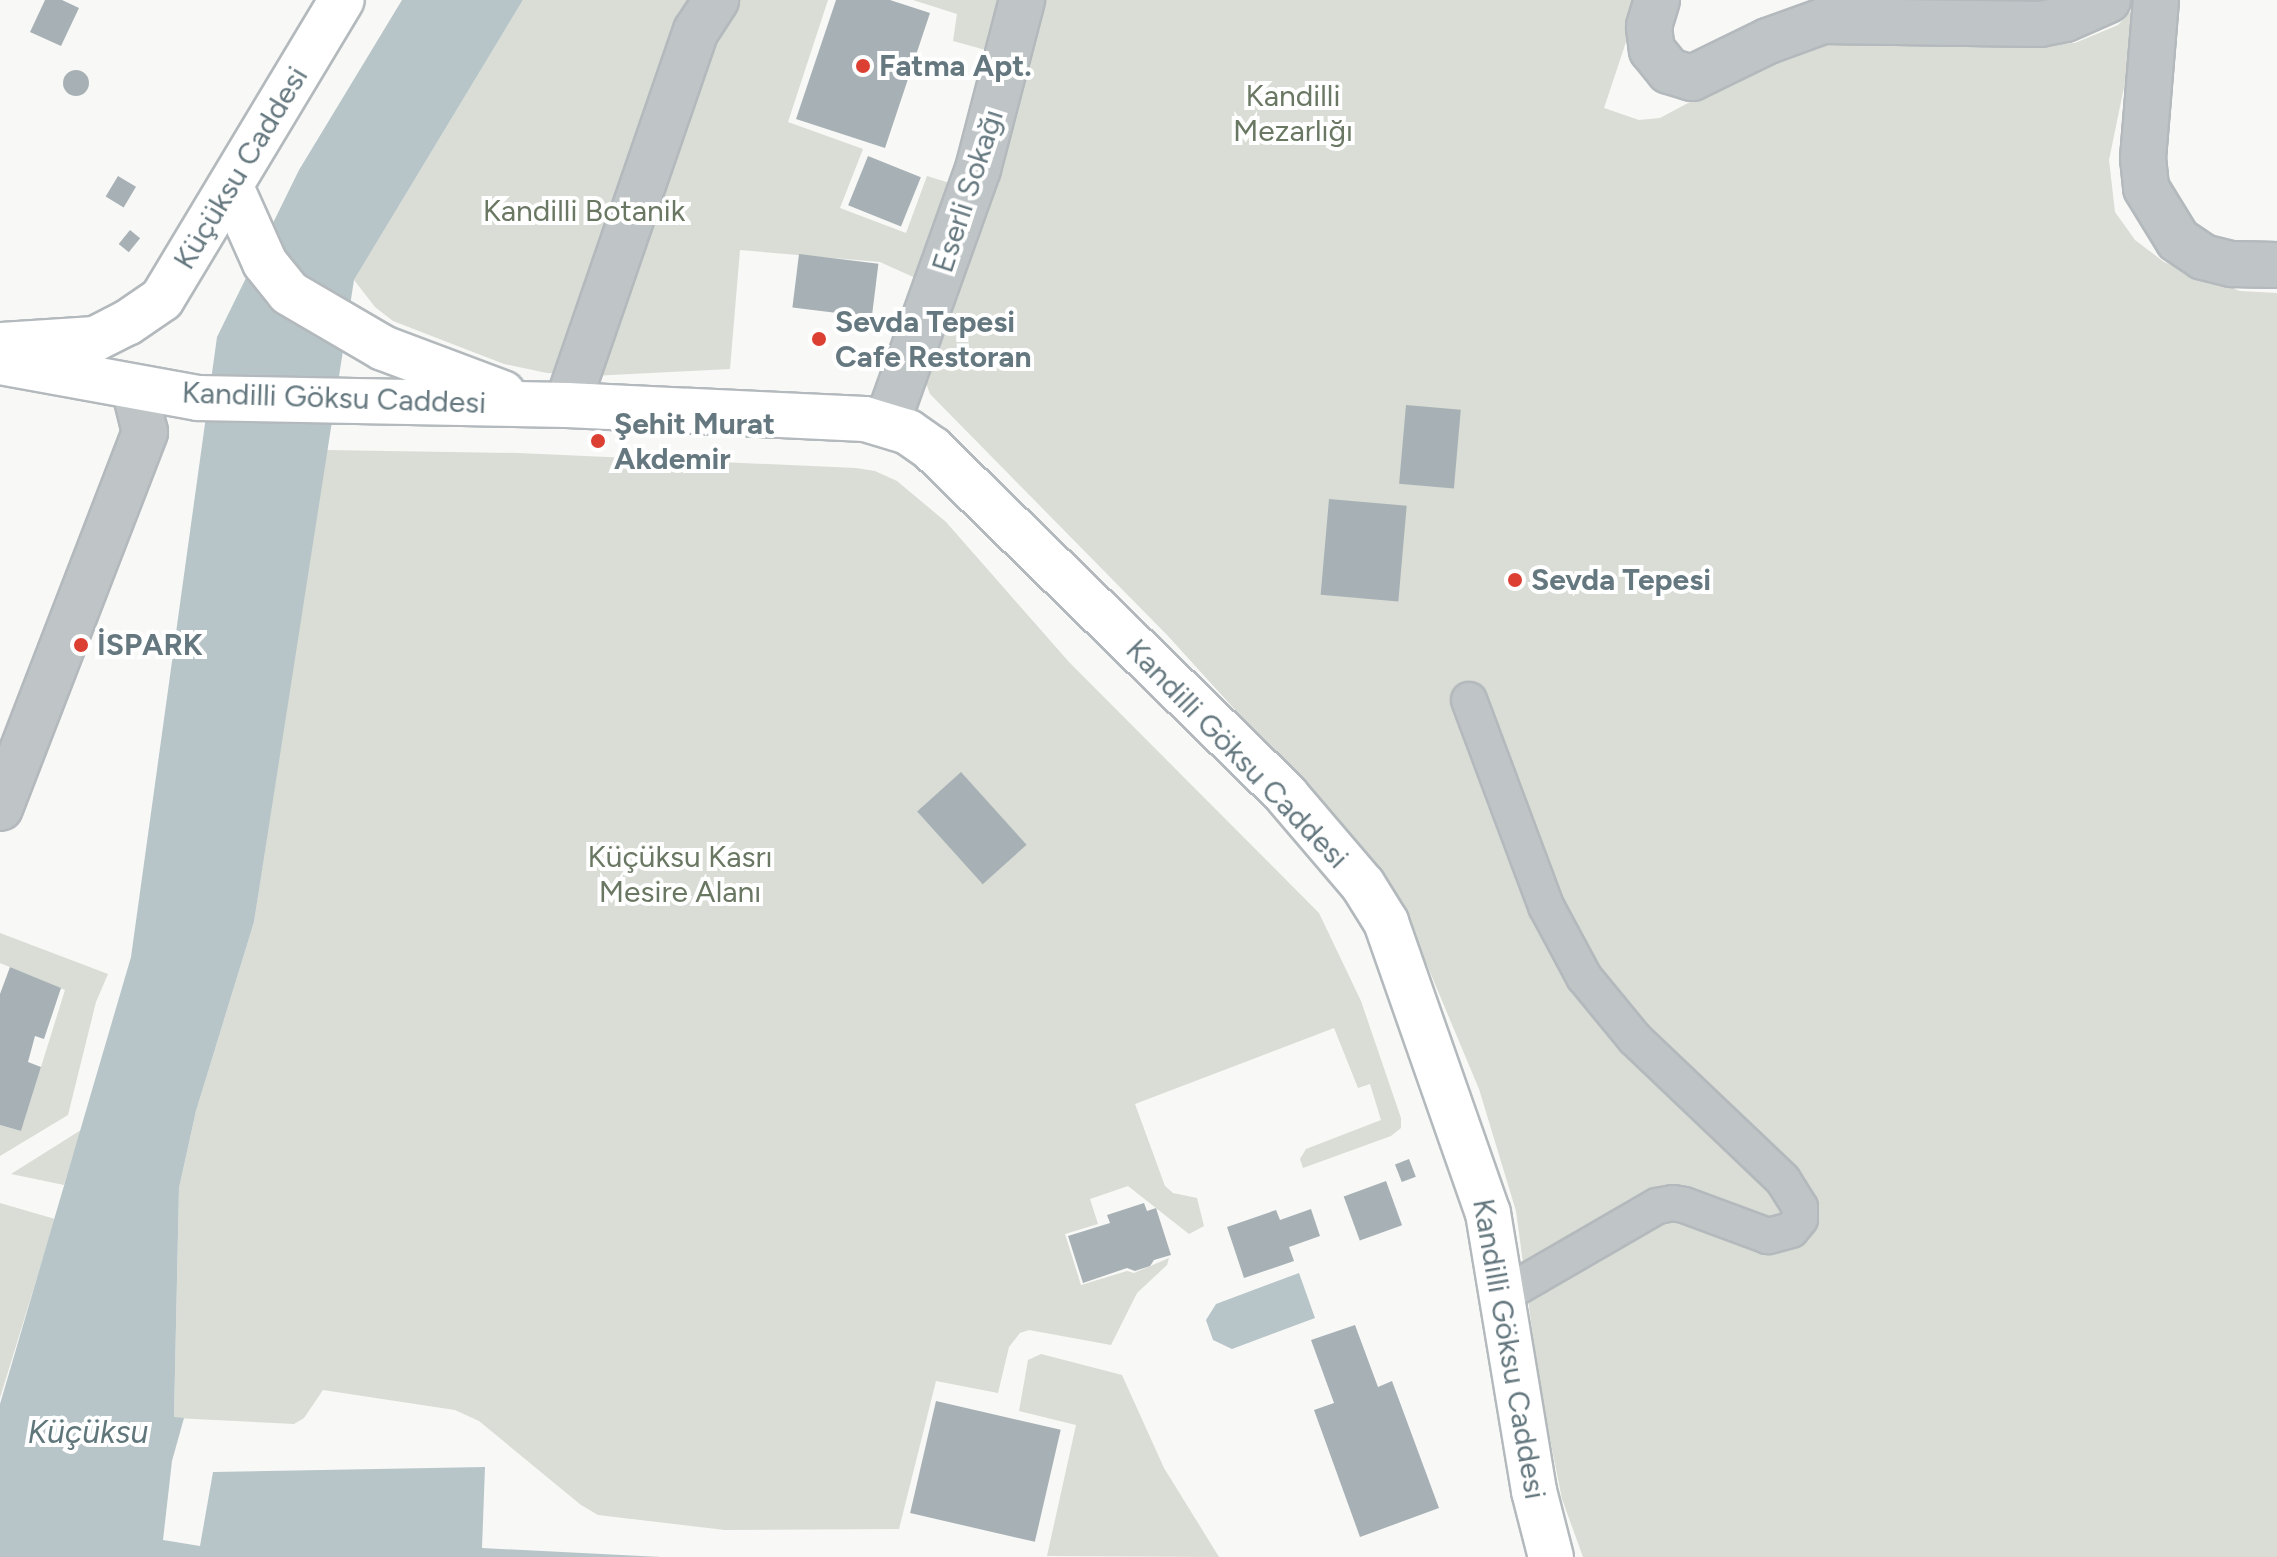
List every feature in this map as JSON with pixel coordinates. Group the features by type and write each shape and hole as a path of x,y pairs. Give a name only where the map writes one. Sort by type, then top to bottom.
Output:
{"main road":[{"name":"Küçüksu Caddesi","path":"0,345 95,339 127,323 162,299 342,0"},
{"name":"Kandilli Göksu Caddesi","path":"231,187 265,263 289,293 383,348 551,405"},
{"name":"Kandilli Göksu Caddesi","path":"0,362 198,398 551,405 835,416 887,423 908,432 932,449 1287,796 1363,885 1386,922 1401,957 1477,1180 1494,1242 1534,1491 1551,1557"}],"street":[{"path":"551,405 696,31 716,0"},
{"name":"Eserli Sokağı","path":"887,423 978,169 1022,0"},
{"path":"1657,0 1649,27 1652,50 1669,71 1692,78 1768,41 1823,21 2040,24 2065,19 2108,0"},
{"path":"2156,0 2143,158 2146,188 2178,240 2203,257 2232,264 2277,265"},
{"path":"0,808 145,432 134,388"},
{"path":"1469,700 1506,807 1546,906 1584,977 1635,1039 1783,1180 1795,1195 1800,1219 1791,1230 1768,1236 1684,1205 1673,1203 1657,1206 1502,1296"}],"green space":[{"name":"Kandilli Botanik","path":"523,0 828,0 788,122 863,149 840,208 906,233 927,176 953,184 922,281 880,262 740,250 730,369 591,376 547,373 504,364 393,321 375,307 354,280"},
{"path":"913,0 1002,0 993,52 953,41 957,14"},
{"name":"Kandilli Mezarlığı","path":"1040,0 1640,0 1604,108 1639,120 1660,118 1806,40 2018,45 2075,43 2118,25 2142,0 2109,160 2115,212 2135,240 2164,262 2240,291 2277,293 2277,1557 1583,1557 1562,1499 1540,1389 1516,1211 1479,1089 1404,910 1367,855 1168,636 930,394 923,375"},
{"name":"Küçüksu Kasrı Mesire Alanı","path":"326,450 518,453 856,468 875,471 897,481 946,522 1069,662 1319,913 1361,1001 1401,1118 1401,1128 1391,1136 1303,1168 1300,1159 1306,1149 1381,1120 1370,1084 1358,1088 1334,1028 1135,1104 1165,1186 1173,1193 1197,1198 1204,1226 1189,1234 1128,1186 1090,1199 1098,1224 1065,1234 1081,1285 1127,1271 1134,1273 1169,1258 1167,1265 1137,1293 1111,1345 1029,1330 1020,1333 1009,1347 998,1393 936,1381 899,1529 725,1530 598,1515 581,1505 479,1421 455,1410 323,1390 304,1418 294,1424 174,1418 179,1188 196,1111 254,922"},
{"path":"0,933 108,974 96,1002 68,1115 0,1156 0,1125 21,1131 65,990 0,963"},
{"path":"81,1130 64,1185 11,1174"},
{"path":"0,1203 55,1219 0,1398"},
{"path":"1041,1354 1122,1375 1164,1468 1219,1557 1047,1556 1076,1425 1019,1411 1028,1360"}],"water":[{"name":"Küçüksu","path":"402,0 523,0 354,280 254,922 196,1111 179,1188 174,1417 184,1418 172,1461 163,1540 200,1546 213,1472 485,1467 482,1548 661,1557 0,1557 0,1404 131,957 217,337 299,170"},
{"path":"1299,1273 1315,1318 1232,1349 1213,1340 1206,1320 1216,1304"}],"building":[{"path":"45,0 62,0 79,8 61,46 30,32"},
{"name":"Fatma Apt.","path":"836,0 890,0 930,13 885,148 796,119"},
{"path":"76,70 85,74 89,83 85,92 76,96 67,92 63,83 67,74"},
{"path":"868,156 921,177 901,226 848,205"},
{"path":"118,176 136,187 124,207 106,197"},
{"path":"130,230 140,238 129,252 119,244"},
{"path":"799,254 878,264 872,317 792,308"},
{"path":"1406,405 1461,410 1454,488 1399,484"},
{"path":"1329,499 1407,506 1398,601 1321,595"},
{"path":"961,772 1027,845 983,884 917,811"},
{"path":"10,967 61,988 44,1039 35,1036 28,1062 41,1067 21,1131 0,1125 0,994"},
{"path":"1409,1159 1416,1177 1402,1182 1395,1164"},
{"path":"1386,1181 1402,1225 1360,1241 1344,1196"},
{"path":"1144,1203 1147,1211 1156,1208 1171,1255 1135,1271 1127,1268 1083,1283 1068,1236 1110,1223 1107,1215"},
{"path":"1311,1209 1320,1236 1289,1247 1294,1261 1244,1278 1227,1227 1276,1210 1280,1220"},
{"path":"1355,1325 1378,1387 1392,1381 1439,1508 1360,1537 1314,1410 1334,1403 1311,1340"},
{"path":"936,1401 1061,1430 1035,1542 910,1513"}],"place":[{"name":"Fatma Apt.","path":"863,66"},
{"name":"Sevda Tepesi Cafe Restoran","path":"819,339"},
{"name":"Şehit Murat Akdemir","path":"598,441"},
{"name":"Sevda Tepesi","path":"1515,580"},
{"name":"İSPARK","path":"81,645"}]}
